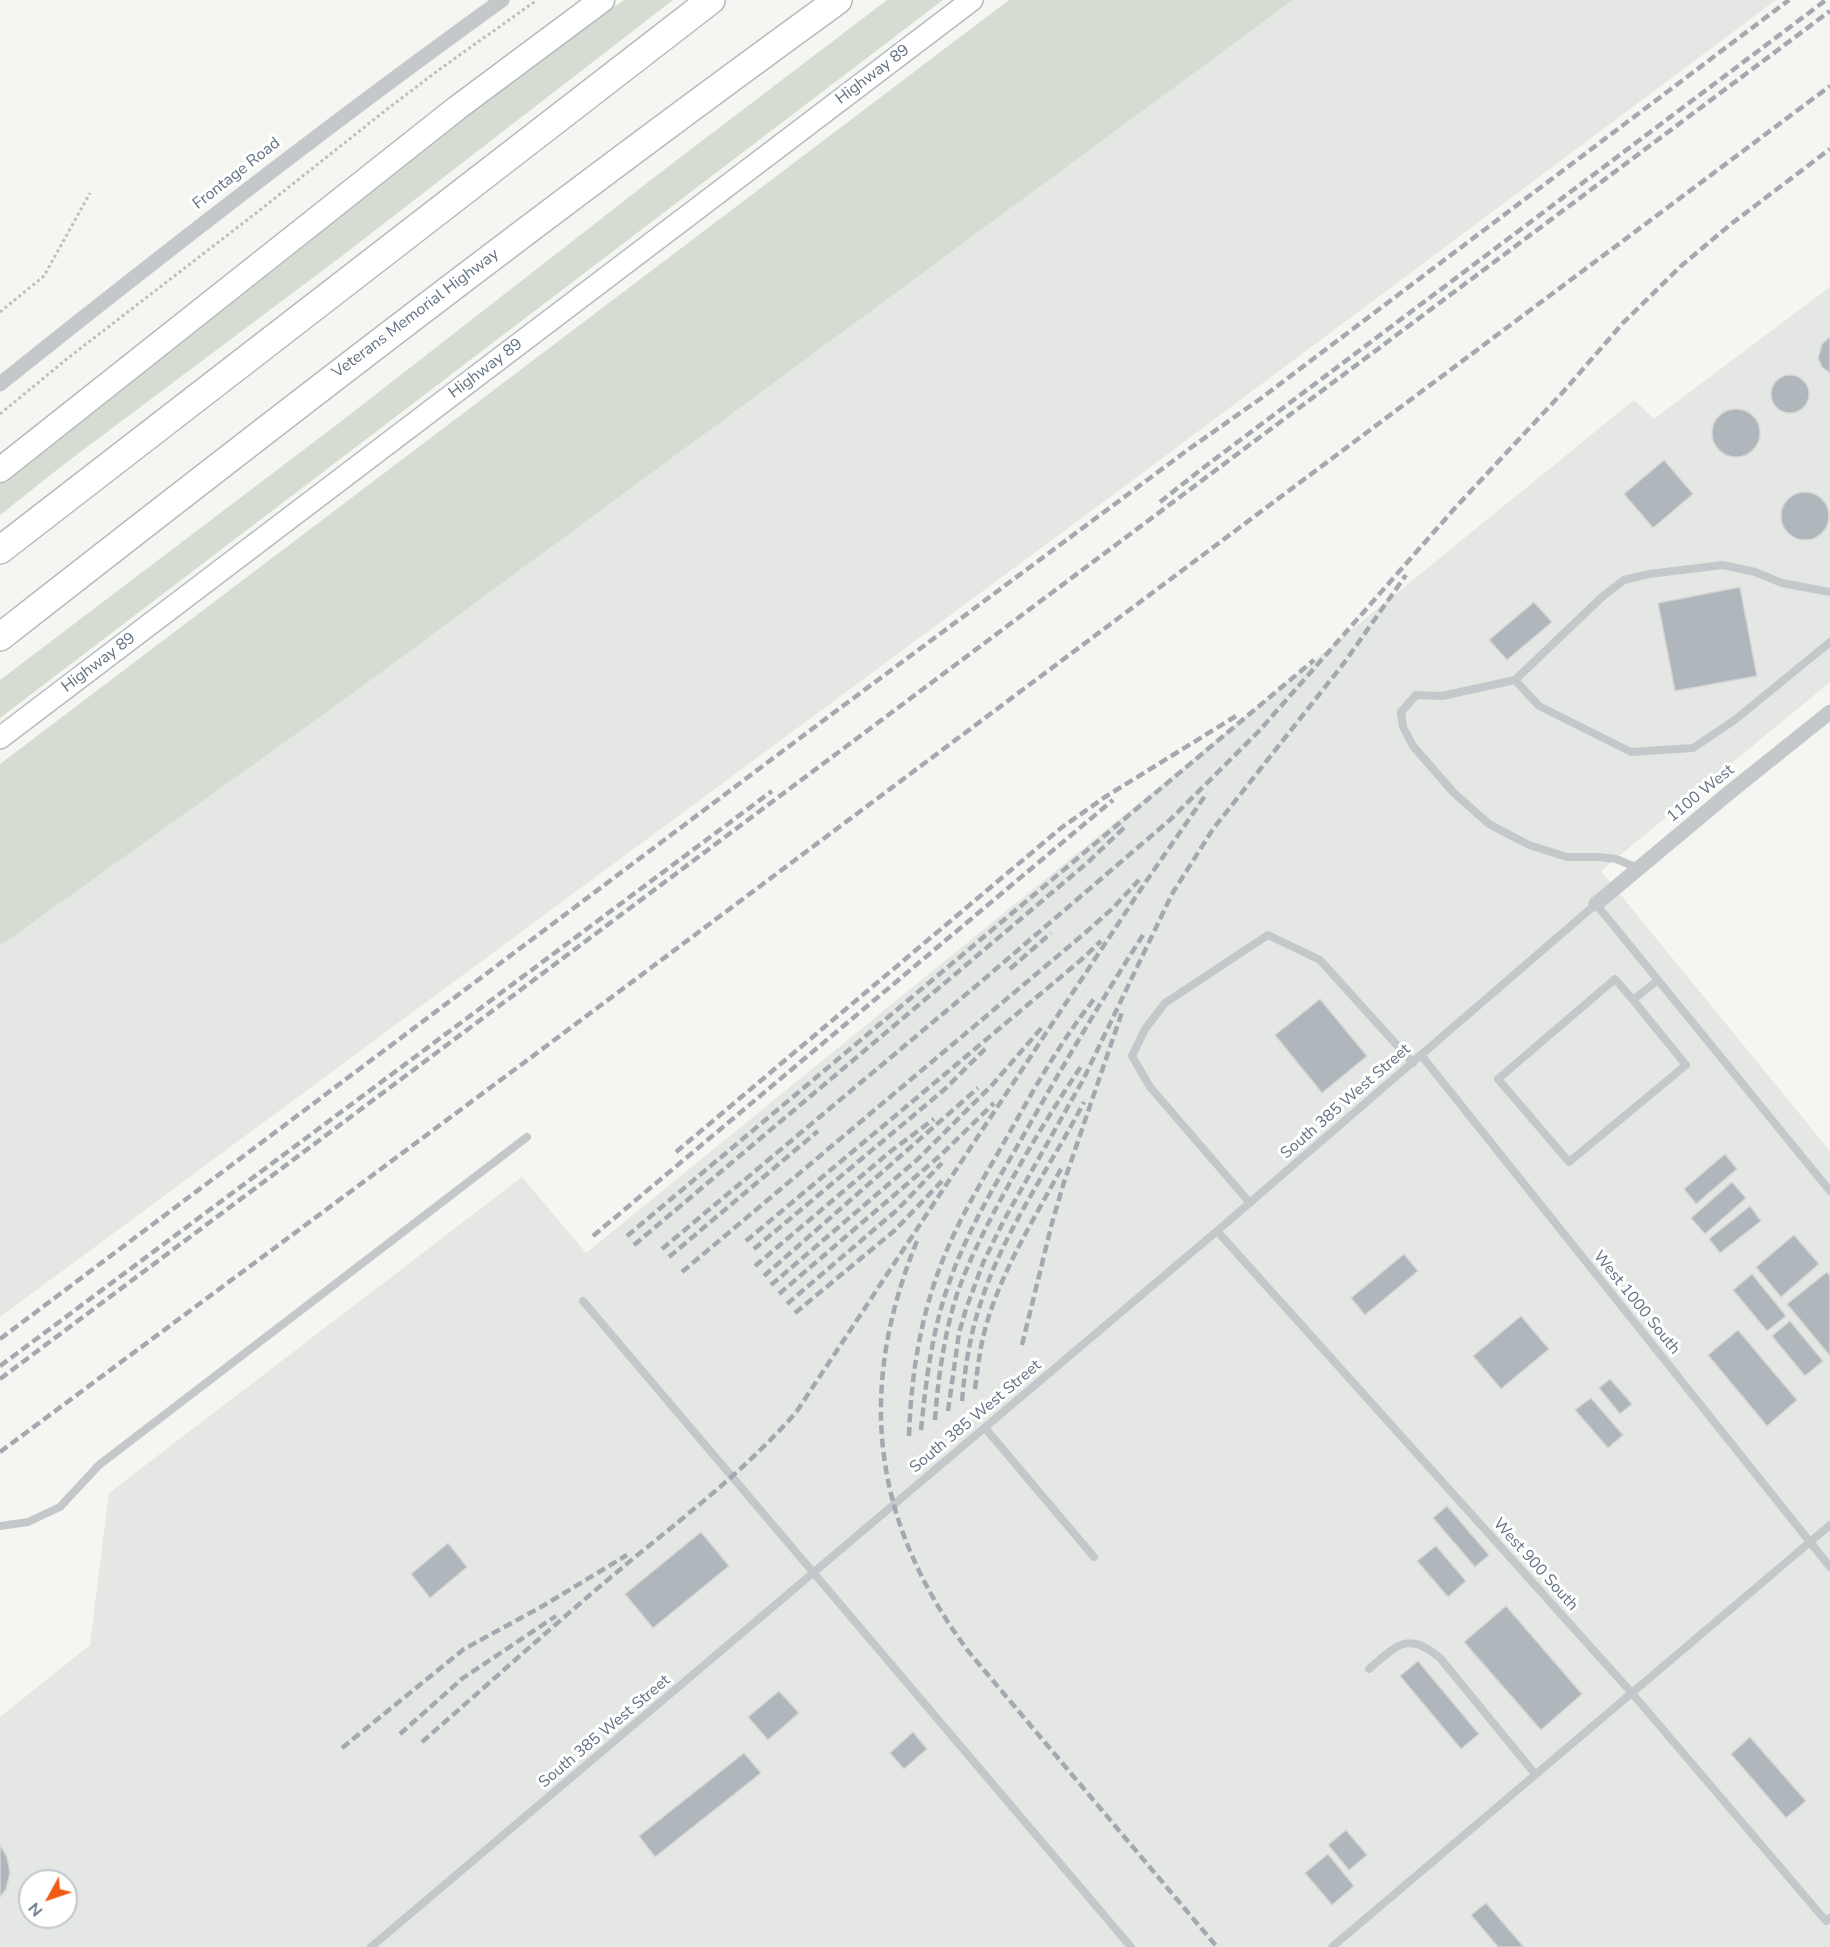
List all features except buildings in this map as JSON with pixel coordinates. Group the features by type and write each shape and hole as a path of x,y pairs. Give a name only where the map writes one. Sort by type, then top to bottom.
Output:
{"highway":[{"path":"0,550 711,0"},
{"name":"Veterans Memorial Highway","path":"0,637 312,392 838,0"}],"main road":[{"path":"0,470 457,108 602,0"},
{"name":"Highway 89","path":"0,738 972,0"}],"street":[{"name":"Frontage Road","path":"0,384 318,134 502,0"},
{"name":"1100 West","path":"1596,904 1830,712"}],"lane":[{"path":"1638,868 1616,860 1598,857 1566,857 1529,845 1488,824 1454,794 1413,746 1402,727 1401,712 1416,695 1442,696 1515,680 1602,597 1624,580 1649,574 1723,565 1755,572 1782,583 1830,592"},
{"path":"1515,680 1539,706 1631,752 1693,748 1736,719 1830,642"},
{"path":"1596,904 1830,1191"},
{"name":"South 385 West Street","path":"371,1947 1250,1203 1596,904"},
{"path":"1250,1203 1150,1087 1132,1056 1145,1029 1166,1003 1268,934 1320,960 1413,1063"},
{"path":"1615,979 1633,1000 1686,1065 1569,1162 1498,1079 1615,979"},
{"path":"1633,1000 1658,980"},
{"name":"West 1000 South","path":"1421,1055 1830,1566"},
{"path":"0,1526 28,1522 60,1507 99,1465 527,1137"},
{"name":"West 900 South","path":"1217,1231 1631,1692 1828,1920"},
{"path":"583,1301 1131,1947"},
{"path":"985,1428 1094,1557"},
{"path":"1332,1947 1830,1525"},
{"path":"1369,1669 1393,1649 1413,1642 1422,1645 1440,1658 1535,1774"}],"path":[{"path":"0,414 68,358 395,103 537,0"},
{"path":"0,312 44,276 90,193"}],"shaded area":[{"path":"624,0 673,0 338,259 0,515 0,481 388,169"},
{"path":"887,0 943,0 0,718 0,680 339,423 665,169"},
{"path":"1009,0 1293,0 337,705 0,946 0,764"},
{"path":"1293,0 1776,0 1129,483 0,1317 0,946 337,705"},
{"path":"1830,287 1830,682 1601,871 1830,1151 1830,1947 0,1947 0,1717 90,1645 109,1493 522,1177 586,1253 1634,400 1654,419"}],"railway":[{"path":"0,1339 828,717 1189,449 1260,399 1789,0"},
{"path":"1160,502 1826,0"},
{"path":"0,1379 1830,11"},
{"path":"0,1452 1830,86"},
{"path":"662,1249 1171,819 1259,731 1455,508 1563,392 1623,323 1681,266 1731,224 1830,149"},
{"path":"948,1411 959,1333 983,1263 1004,1220 1083,1080 1172,894 1213,829 1344,663 1406,575"},
{"path":"627,1236 1314,660"},
{"path":"676,1152 1061,828 1105,797 1236,716"},
{"path":"0,1366 772,791"},
{"path":"422,1742 587,1597 731,1477 797,1411 1145,883 1207,793"},
{"path":"593,1236 1113,800"},
{"path":"634,1245 1087,863 1127,825"},
{"path":"682,1272 1085,933 1139,880"},
{"path":"1010,969 1051,933"},
{"path":"921,1430 938,1319 963,1247 1048,1092 1143,935"},
{"path":"746,1241 1101,941"},
{"path":"909,1436 912,1391 922,1326 934,1283 949,1246 972,1198 1037,1084 1095,998"},
{"path":"1022,1345 1064,1182 1122,1012"},
{"path":"771,1285 918,1159 993,1084 1044,1025"},
{"path":"754,1249 945,1089 987,1047"},
{"path":"935,1420 945,1341 952,1309 968,1266 1017,1171 1082,1065"},
{"path":"764,1276 978,1088"},
{"path":"962,1401 971,1338 991,1275 1015,1224 1084,1102"},
{"path":"779,1294 942,1154 994,1103"},
{"path":"755,1266 891,1151 934,1119"},
{"path":"669,1257 818,1131"},
{"path":"787,1304 897,1210 942,1163"},
{"path":"975,1389 984,1334 996,1296 1022,1240 1062,1167"},
{"path":"795,1313 894,1231 942,1181"},
{"path":"917,1241 898,1296 886,1350 881,1402 884,1454 894,1504 911,1553 936,1602 968,1651 1217,1947"},
{"path":"342,1748 464,1649 541,1607 627,1555"},
{"path":"400,1734 463,1678 556,1616"}]}
